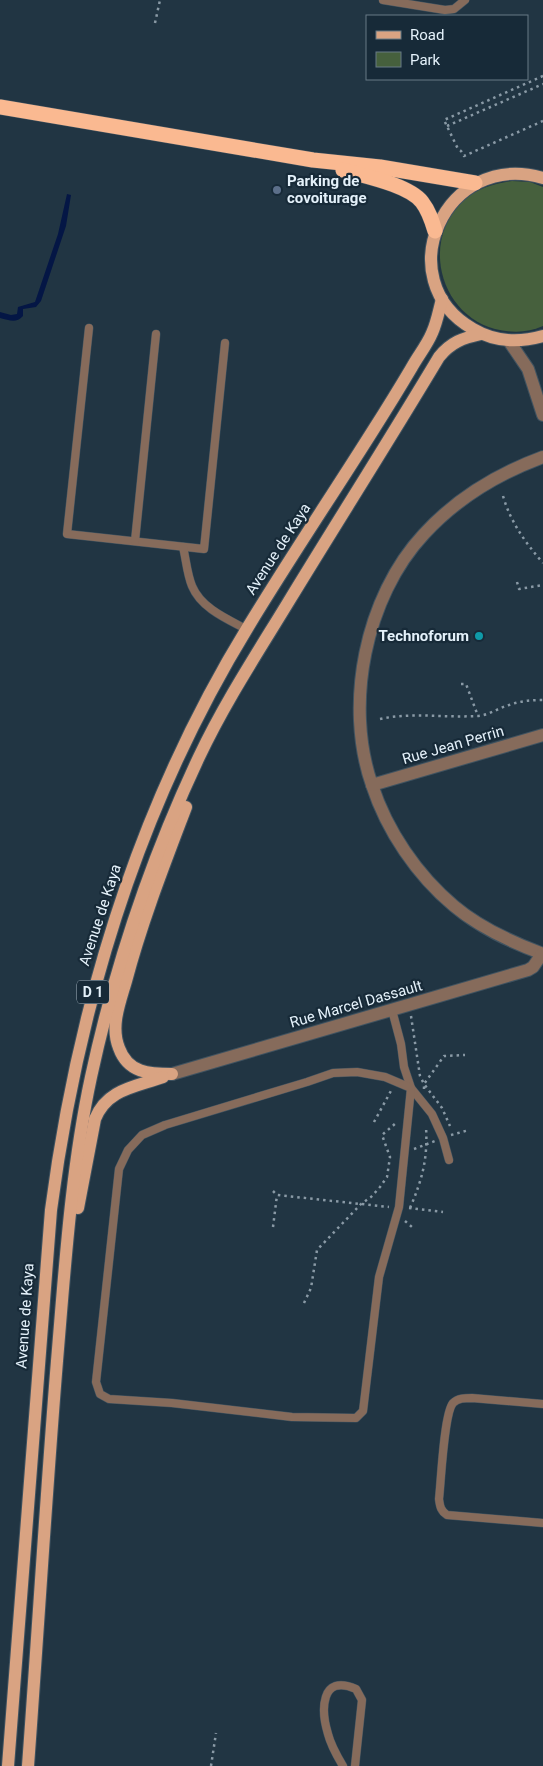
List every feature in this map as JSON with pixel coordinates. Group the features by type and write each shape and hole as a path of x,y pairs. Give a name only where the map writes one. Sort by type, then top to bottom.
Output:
{"highway":[{"path":"0,107 313,160 380,167 475,183"},
{"path":"313,160 412,192 421,200 429,212 435,231"}],"main road":[{"path":"542,177 519,173 496,175 475,183 458,196 444,212 435,231 432,248 432,266 435,283 442,299 466,325 481,334 509,341 531,340 543,336"},
{"name":"Avenue de Kaya","path":"8,1766 46,1261 56,1171 72,1077 100,966 144,835 185,743 246,629 426,344 436,324 442,299"},
{"name":"D 1","path":"28,1766 70,1211 80,1139 93,1071 130,930 161,845 199,758 247,670 439,357 454,342 481,334"},
{"path":"172,1074 149,1074 131,1065 119,1050 115,1027 139,935 153,892 217,722"},
{"path":"64,1275 94,1119 99,1108 108,1098 120,1091 172,1074"}],"street":[{"path":"509,341 528,369 543,415"},
{"path":"543,457 502,474 473,491 446,512 412,548 387,590 376,616 366,646 361,678 361,730 372,785 388,823 406,852 434,888 455,907 479,924 509,941 543,954"},
{"name":"Rue Jean Perrin","path":"372,785 543,735"},
{"name":"Rue Marcel Dassault","path":"172,1074 528,970 533,967 543,954"}],"lane":[{"path":"383,0 445,10 454,9 465,0"},
{"path":"89,328 67,534 183,547 204,549 225,343"},
{"path":"135,541 156,334"},
{"path":"183,547 192,586 200,598 215,612 246,629"},
{"path":"392,1010 401,1044 404,1067 411,1088 432,1114 443,1138 449,1160"},
{"path":"357,1072 385,1076 411,1088 399,1207 379,1277 363,1410 356,1418 292,1417 172,1403 109,1399 100,1394 96,1382 119,1169 128,1150 142,1135 165,1125 333,1073 357,1072"},
{"path":"543,1404 472,1398 458,1400 454,1403 450,1407 447,1420 440,1500 442,1512 447,1515 543,1523"},
{"path":"343,1766 334,1750 324,1719 327,1693 338,1685 350,1686 356,1689 362,1700 355,1766"}],"path":[{"path":"155,23 160,0"},
{"path":"543,76 444,120 458,149 464,156 543,121"},
{"path":"447,126 543,84"},
{"path":"503,496 512,522 543,564"},
{"path":"517,582 519,589 543,585"},
{"path":"461,684 466,684 478,716"},
{"path":"380,719 421,714 478,716 510,704 529,700 543,700"},
{"path":"409,1005 420,1076 442,1108 455,1143"},
{"path":"390,1157 469,1130"},
{"path":"304,1303 311,1288 317,1250 361,1204 376,1192 387,1176 390,1157 382,1135"},
{"path":"273,1191 277,1195 443,1212"},
{"path":"273,1227 277,1195"},
{"path":"211,1766 216,1733"}],"green space":[{"path":"512,181 530,182 543,187 543,326 519,332 495,329 476,321 460,308 449,292 442,274 440,255 442,235 450,217 463,201 486,187"}],"water":[{"path":"67,194 71,195 66,226 41,301 36,307 23,309 23,316 18,320 12,321 0,318 0,312 11,315 17,314 18,307 35,302 58,234"}],"place":[{"name":"Parking de covoiturage","path":"277,190"},
{"name":"Technoforum","path":"479,636"}]}
